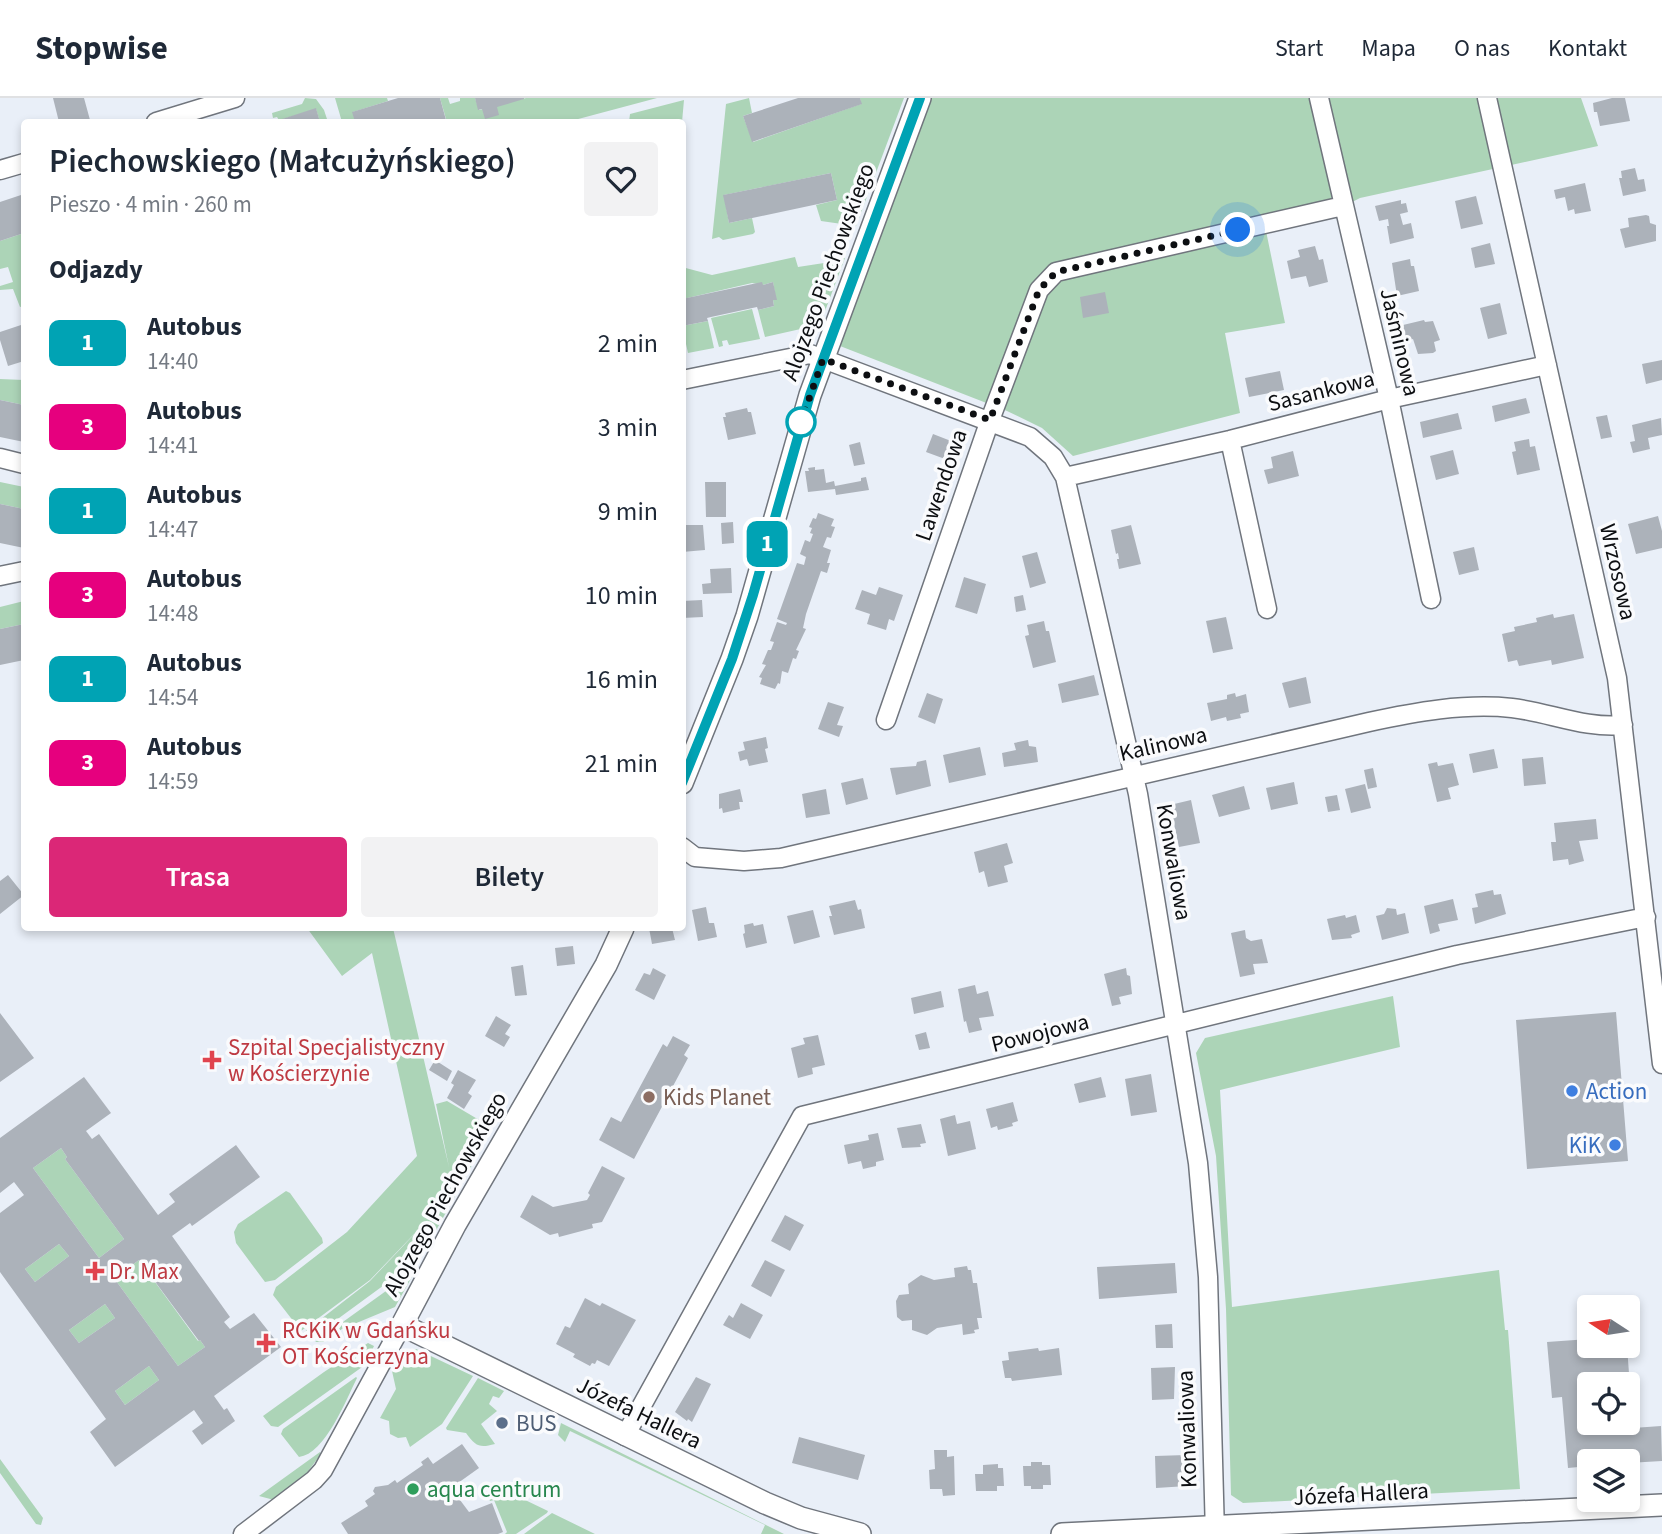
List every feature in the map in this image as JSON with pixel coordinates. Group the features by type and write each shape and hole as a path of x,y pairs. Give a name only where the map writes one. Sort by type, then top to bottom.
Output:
{"street":[{"path":"167,119 236,98"},
{"name":"Alojzego Piechowskiego","path":"686,773 747,616 796,439 920,98"},
{"name":"Jaśminowa","path":"1319,98 1389,399 1431,599"},
{"name":"Wrzosowa","path":"1487,98 1616,678 1662,1064"},
{"path":"0,170 21,164"},
{"name":"Lawendowa","path":"886,720 990,420 1039,290 1056,272 1343,206"},
{"name":"Konwaliowa","path":"686,379 810,354 1030,437 1060,466 1065,477 1134,776 1198,1163 1206,1244 1215,1530"},
{"name":"Sasankowa","path":"1065,477 1230,440 1389,399 1547,365"},
{"path":"1230,440 1267,608"},
{"path":"0,458 21,463"},
{"path":"0,576 21,572"},
{"name":"Kalinowa","path":"686,850 695,857 744,861 781,858 1380,719 1453,708 1512,708 1590,723 1623,725"},
{"name":"Kalinowa","path":"686,840 700,845 717,858"},
{"name":"Powojowa","path":"625,1436 802,1116 1457,955 1646,917"},
{"name":"Alojzego Piechowskiego","path":"243,1534 314,1480 323,1470 455,1225 594,985 621,931"},
{"name":"Józefa Hallera","path":"402,1325 625,1436 784,1511 816,1523 860,1534"},
{"name":"Józefa Hallera","path":"1062,1534 1215,1530 1662,1505"}],"green space":[{"path":"305,98 316,99 327,119 319,119 316,109 283,119 273,118 272,113 302,104"},
{"path":"335,98 387,98 388,101 353,112 354,119 341,119"},
{"path":"440,98 448,98 450,104 460,101 460,98 475,98 479,110 526,98 657,98 578,119 446,119"},
{"path":"749,98 752,113 743,116 753,142 861,104 860,98 904,98 856,226 821,221 816,205 837,200 831,173 724,195 729,223 752,218 755,232 723,240 719,237 712,239 726,104"},
{"path":"931,98 1581,98 1598,146 1360,198 1317,220 1266,231 1285,323 1225,333 1240,413 1073,456 1042,428 1007,411 840,346"},
{"path":"684,100 682,119 629,119 630,114"},
{"path":"21,234 21,307 13,289 0,290 0,286 13,282 8,267 0,269 0,241"},
{"path":"828,251 845,258 822,319 814,326 765,337 758,310 774,306 773,300 776,300 773,282 763,285 752,283 686,298 686,268 712,275 795,257 798,267 824,263"},
{"path":"752,309 760,339 729,345 727,340 722,341 723,346 719,347 711,318"},
{"path":"708,321 714,348 688,353 686,325"},
{"path":"0,379 21,380 21,404 0,400"},
{"path":"0,482 21,486 21,508 0,504"},
{"path":"21,602 21,625 0,629 0,607"},
{"path":"309,931 394,931 449,1167 436,1104 447,1101 486,1124 495,1111 501,1112 421,1258 309,1340 303,1333 370,1281 441,1206 370,1280 301,1331 273,1295 276,1287 347,1232 417,1156 372,953 342,976"},
{"path":"1393,996 1400,1047 1220,1090 1232,1307 1499,1270 1505,1330 1508,1330 1520,1489 1243,1503 1231,1495 1226,1309 1216,1156 1196,1053 1205,1038"},
{"path":"61,1148 67,1157 65,1159 124,1239 99,1258 33,1168"},
{"path":"286,1191 323,1243 275,1280 265,1282 236,1243 234,1232 238,1224"},
{"path":"59,1244 69,1256 35,1282 25,1269"},
{"path":"139,1260 205,1347 178,1366 114,1278"},
{"path":"411,1273 413,1275 395,1307 342,1329 323,1342 315,1342"},
{"path":"105,1304 115,1318 79,1343 69,1330"},
{"path":"368,1343 374,1346 365,1365 278,1427 271,1426 263,1416 324,1372"},
{"path":"416,1349 473,1376 442,1424 410,1447 406,1437 398,1438 390,1434 389,1421 380,1418 396,1389 392,1371 405,1353"},
{"path":"149,1366 159,1380 125,1405 115,1391"},
{"path":"356,1377 334,1425 309,1454 299,1457 281,1434 283,1429"},
{"path":"478,1378 504,1391 499,1398 493,1396 489,1404 497,1411 481,1424 495,1444 486,1446 476,1444 466,1433 446,1428"},
{"path":"561,1423 784,1534 761,1534 765,1525 570,1431 565,1442 558,1435"},
{"path":"320,1452 303,1478 274,1500 259,1496"},
{"path":"0,1459 43,1518 41,1525 36,1524 0,1473"},
{"path":"496,1486 548,1511 547,1513 516,1534 505,1534 507,1532 494,1500 490,1501 486,1492"},
{"path":"552,1513 595,1534 524,1534"}],"building":[{"path":"53,98 84,98 90,119 58,119"},
{"path":"398,98 440,98 446,119 354,119 352,112"},
{"path":"475,98 524,99 497,107 499,115 485,119 482,109 478,110"},
{"path":"798,98 860,98 862,104 752,142 743,116"},
{"path":"1625,98 1630,121 1600,126 1593,103"},
{"path":"316,108 319,119 282,119"},
{"path":"1635,168 1638,180 1644,179 1646,191 1623,196 1619,178 1622,178 1621,171"},
{"path":"831,173 837,200 729,223 723,195"},
{"path":"1585,183 1591,211 1575,214 1574,209 1568,211 1565,197 1556,199 1554,190"},
{"path":"21,195 21,234 0,241 0,202"},
{"path":"1476,196 1483,224 1461,229 1455,201"},
{"path":"1401,200 1401,204 1406,203 1408,212 1400,214 1403,225 1411,223 1414,238 1390,244 1388,219 1379,221 1375,206"},
{"path":"1649,216 1650,223 1656,225 1656,241 1625,248 1620,229 1629,227 1628,218"},
{"path":"1490,243 1495,264 1475,268 1471,248"},
{"path":"1315,246 1319,260 1323,259 1328,282 1309,287 1306,276 1291,279 1287,261 1300,257 1298,250"},
{"path":"1410,259 1419,291 1397,296 1392,263"},
{"path":"773,282 777,300 773,300 774,306 711,317 707,318 708,321 686,325 686,298"},
{"path":"1105,292 1109,313 1083,318 1080,297"},
{"path":"1500,303 1507,334 1488,339 1480,308"},
{"path":"1424,320 1433,321 1440,340 1434,342 1436,351 1433,353 1418,354 1413,339 1406,341 1403,325"},
{"path":"21,325 21,362 8,366 0,332"},
{"path":"1662,360 1662,380 1646,384 1642,364"},
{"path":"1280,371 1284,390 1249,397 1245,378"},
{"path":"1526,398 1530,413 1495,422 1492,406"},
{"path":"0,400 21,404 21,441 0,437"},
{"path":"747,408 748,412 751,412 756,434 728,440 723,417 726,417 725,413"},
{"path":"1458,413 1462,429 1423,438 1420,422"},
{"path":"1607,415 1612,437 1601,439 1596,417"},
{"path":"1661,418 1662,435 1648,438 1650,449 1633,453 1630,442 1635,441 1632,425"},
{"path":"933,434 951,441 945,459 926,452"},
{"path":"1529,439 1530,447 1535,446 1540,470 1517,475 1512,452 1516,451 1514,442"},
{"path":"860,442 865,464 854,466 849,445"},
{"path":"1453,450 1459,474 1436,480 1430,456"},
{"path":"1293,451 1299,476 1268,484 1264,470 1273,468 1271,457"},
{"path":"815,467 815,470 824,469 826,483 834,481 835,486 861,481 861,478 866,477 869,490 836,495 835,489 808,492 805,471"},
{"path":"705,482 726,482 726,517 706,517"},
{"path":"0,504 21,508 21,547 0,543"},
{"path":"818,513 834,519 831,526 835,527 831,538 827,537 823,547 831,550 827,563 830,563 827,573 821,571 806,614 803,628 806,629 796,650 799,651 796,659 793,658 788,673 782,671 780,684 778,683 775,689 760,684 762,678 759,677 766,665 762,664 774,642 770,641 777,622 787,623 777,619 797,563 804,565 806,557 800,554 805,540 810,542 813,534 810,533 812,528 809,527"},
{"path":"1658,516 1662,531 1662,548 1636,554 1628,524"},
{"path":"733,522 734,543 722,544 721,523"},
{"path":"686,525 703,525 705,550 686,552"},
{"path":"1131,525 1141,564 1119,569 1118,553 1116,554 1111,530"},
{"path":"1474,547 1479,570 1459,575 1453,552"},
{"path":"1037,552 1046,583 1030,588 1022,556"},
{"path":"731,568 732,593 703,594 702,584 711,583 710,569"},
{"path":"964,577 986,584 977,614 955,607"},
{"path":"879,587 903,595 894,621 889,619 886,630 867,624 870,614 855,609 862,590 876,595"},
{"path":"1023,595 1026,610 1016,612 1014,597"},
{"path":"702,600 703,617 686,618 686,601"},
{"path":"1553,614 1554,618 1574,614 1584,658 1552,665 1551,660 1519,666 1517,660 1508,662 1502,634 1515,631 1514,627 1537,622 1536,618"},
{"path":"1226,617 1233,649 1213,653 1206,621"},
{"path":"1044,621 1056,662 1033,668 1025,636 1029,635 1027,625"},
{"path":"21,625 21,661 0,665 0,629"},
{"path":"1094,675 1099,695 1062,703 1058,684"},
{"path":"1306,677 1311,703 1289,708 1282,683"},
{"path":"927,693 943,699 935,724 918,717"},
{"path":"1235,693 1236,697 1246,694 1249,712 1240,714 1241,718 1227,721 1226,717 1211,721 1207,703 1227,699 1227,695"},
{"path":"828,702 844,707 837,725 843,726 839,737 818,729"},
{"path":"766,737 768,762 749,766 747,759 740,761 738,752 745,750 743,742"},
{"path":"1028,740 1029,746 1036,747 1038,762 1004,767 1002,753 1016,750 1014,743"},
{"path":"980,747 986,775 949,783 943,755"},
{"path":"1494,749 1498,768 1473,773 1469,754"},
{"path":"1543,757 1546,784 1524,786 1522,759"},
{"path":"926,760 931,786 896,795 890,768 916,766 917,762"},
{"path":"1437,762 1438,766 1453,763 1459,785 1448,788 1451,799 1437,802 1428,764"},
{"path":"1373,768 1377,787 1368,789 1364,770"},
{"path":"863,778 868,799 846,805 841,783"},
{"path":"1294,782 1298,804 1271,810 1266,788"},
{"path":"1365,784 1371,808 1351,813 1345,789"},
{"path":"1244,786 1250,809 1219,817 1212,795"},
{"path":"740,789 743,802 739,802 740,809 723,813 722,808 719,809 719,794"},
{"path":"826,789 830,814 806,818 802,794"},
{"path":"1337,795 1340,810 1328,812 1325,797"},
{"path":"1191,800 1200,843 1179,847 1170,805"},
{"path":"1596,819 1598,839 1579,841 1584,861 1569,865 1568,859 1553,861 1551,842 1556,842 1554,823"},
{"path":"1007,843 1013,863 1004,866 1008,882 988,887 984,871 979,873 974,852"},
{"path":"8,875 21,891 21,897 0,914 0,881"},
{"path":"1493,890 1494,895 1501,894 1506,914 1475,924 1472,908 1478,907 1475,894"},
{"path":"1453,899 1458,920 1438,924 1440,931 1430,934 1424,906"},
{"path":"855,900 858,910 861,909 865,928 834,935 829,906"},
{"path":"706,907 709,923 714,923 717,937 698,941 692,910"},
{"path":"1387,908 1396,909 1397,915 1405,913 1409,933 1382,940 1376,916 1384,914"},
{"path":"813,910 820,937 794,944 787,916"},
{"path":"1345,915 1346,918 1356,915 1360,932 1351,935 1352,938 1332,940 1327,919"},
{"path":"753,923 754,926 763,924 767,943 746,948 744,925"},
{"path":"1245,930 1246,938 1251,941 1262,939 1268,963 1253,964 1255,974 1240,977 1231,933"},
{"path":"650,931 673,931 675,940 652,944"},
{"path":"573,946 575,964 557,966 555,948"},
{"path":"523,965 527,995 515,996 511,967"},
{"path":"653,968 666,975 654,1000 635,990 644,973 650,975"},
{"path":"1126,968 1132,994 1119,997 1121,1004 1112,1006 1104,974"},
{"path":"975,985 977,994 988,991 994,1016 979,1018 982,1030 969,1033 966,1021 964,1022 958,989"},
{"path":"941,991 944,1007 914,1014 911,998"},
{"name":"Action","path":"1616,1012 1628,1161 1527,1169 1516,1020"},
{"path":"0,1013 34,1058 0,1082"},
{"path":"496,1016 511,1025 505,1034 510,1037 504,1047 485,1036"},
{"path":"926,1032 930,1048 919,1050 915,1035"},
{"path":"818,1035 825,1065 812,1068 813,1074 798,1078 791,1048 805,1044 803,1038"},
{"path":"673,1036 690,1045 684,1055 688,1058 634,1159 599,1140 611,1117 621,1122 663,1044 667,1047"},
{"path":"435,1060 452,1071 447,1081 429,1070"},
{"path":"458,1070 476,1080 468,1093 472,1096 464,1109 447,1098"},
{"path":"1151,1074 1157,1112 1131,1116 1125,1079"},
{"path":"84,1077 111,1113 86,1131 92,1139 99,1134 158,1215 175,1202 169,1194 236,1145 260,1177 192,1226 190,1223 172,1236 230,1317 224,1322 230,1329 254,1313 281,1347 214,1396 224,1410 227,1408 235,1421 202,1445 192,1431 203,1423 194,1410 115,1467 90,1432 106,1419 0,1272 0,1213 24,1195 14,1182 0,1193 0,1138","holes":["61,1148 67,1157 65,1159 124,1239 99,1258 33,1168","59,1244 69,1256 35,1282 25,1269","139,1260 205,1347 178,1366 114,1278","105,1304 115,1318 79,1343 69,1330","149,1366 159,1380 125,1405 115,1391"]},
{"path":"1101,1077 1106,1097 1079,1103 1074,1084"},
{"path":"1013,1102 1018,1121 1012,1123 1013,1126 998,1130 997,1126 991,1128 986,1109"},
{"path":"955,1115 957,1124 970,1121 976,1149 948,1156 940,1119"},
{"path":"921,1124 926,1143 920,1144 921,1147 902,1148 897,1128"},
{"path":"878,1133 884,1160 876,1162 876,1166 863,1169 861,1161 848,1164 844,1145 869,1140 868,1135"},
{"path":"602,1166 625,1178 602,1222 592,1224 593,1228 559,1237 558,1233 550,1235 520,1217 532,1195 553,1207 587,1200"},
{"path":"785,1215 804,1225 790,1251 771,1241"},
{"path":"765,1260 785,1270 771,1297 751,1286"},
{"path":"1175,1263 1177,1293 1099,1299 1097,1267"},
{"path":"967,1266 968,1270 971,1270 973,1283 977,1283 982,1318 977,1318 979,1329 974,1330 975,1333 963,1335 962,1324 937,1328 927,1335 912,1330 912,1320 902,1321 897,1317 896,1301 899,1295 909,1294 908,1284 921,1275 934,1280 955,1277 954,1268"},
{"path":"585,1298 600,1306 602,1303 636,1320 609,1366 597,1360 590,1366 556,1344 565,1326 570,1328"},
{"path":"741,1303 763,1315 750,1339 723,1325 729,1315 733,1318"},
{"path":"1172,1324 1173,1348 1156,1348 1155,1325"},
{"path":"1577,1340 1577,1358 1628,1358 1629,1372 1577,1372 1577,1435 1640,1435 1640,1428 1661,1426 1662,1461 1640,1462 1640,1449 1577,1449 1577,1467 1568,1468 1562,1397 1552,1398 1547,1342"},
{"path":"1038,1348 1039,1351 1059,1348 1062,1375 1012,1381 1011,1378 1005,1378 1002,1361 1009,1360 1008,1352"},
{"path":"1175,1367 1174,1399 1152,1400 1151,1368"},
{"path":"696,1377 711,1384 692,1422 675,1412"},
{"path":"799,1437 865,1455 858,1480 792,1463"},
{"name":"aqua centrum","path":"462,1444 479,1468 451,1488 469,1512 492,1503 503,1532 348,1534 341,1523 368,1506 365,1501 375,1494 375,1487 388,1485 395,1480 397,1483 423,1465 421,1462 428,1457 433,1464"},
{"path":"934,1450 947,1450 947,1457 954,1456 955,1495 943,1496 942,1489 930,1489 929,1470 935,1469"},
{"path":"1186,1455 1187,1486 1156,1488 1155,1456"},
{"path":"1031,1462 1050,1465 1051,1485 1043,1485 1043,1489 1024,1486 1023,1466 1031,1466"},
{"path":"998,1464 998,1468 1003,1468 1004,1486 997,1486 997,1491 976,1491 975,1474 983,1474 983,1465"}],"bus line":[{"name":"1","path":"686,773 747,616 810,395 920,98"}],"place":[{"name":"Szpital Specjalistyczny w Kościerzynie","path":"212,1060"},
{"name":"Action","path":"1572,1091"},
{"name":"Kids Planet","path":"649,1097"},
{"name":"KiK","path":"1615,1145"},
{"name":"Dr. Max","path":"95,1271"},
{"name":"RCKiK w Gdańsku OT Kościerzyna","path":"266,1343"},
{"name":"BUS","path":"502,1423"},
{"name":"aqua centrum","path":"413,1489"}],"route":[{"path":"801,422 823,359 990,420 1039,290 1056,272 1238,230"}]}
